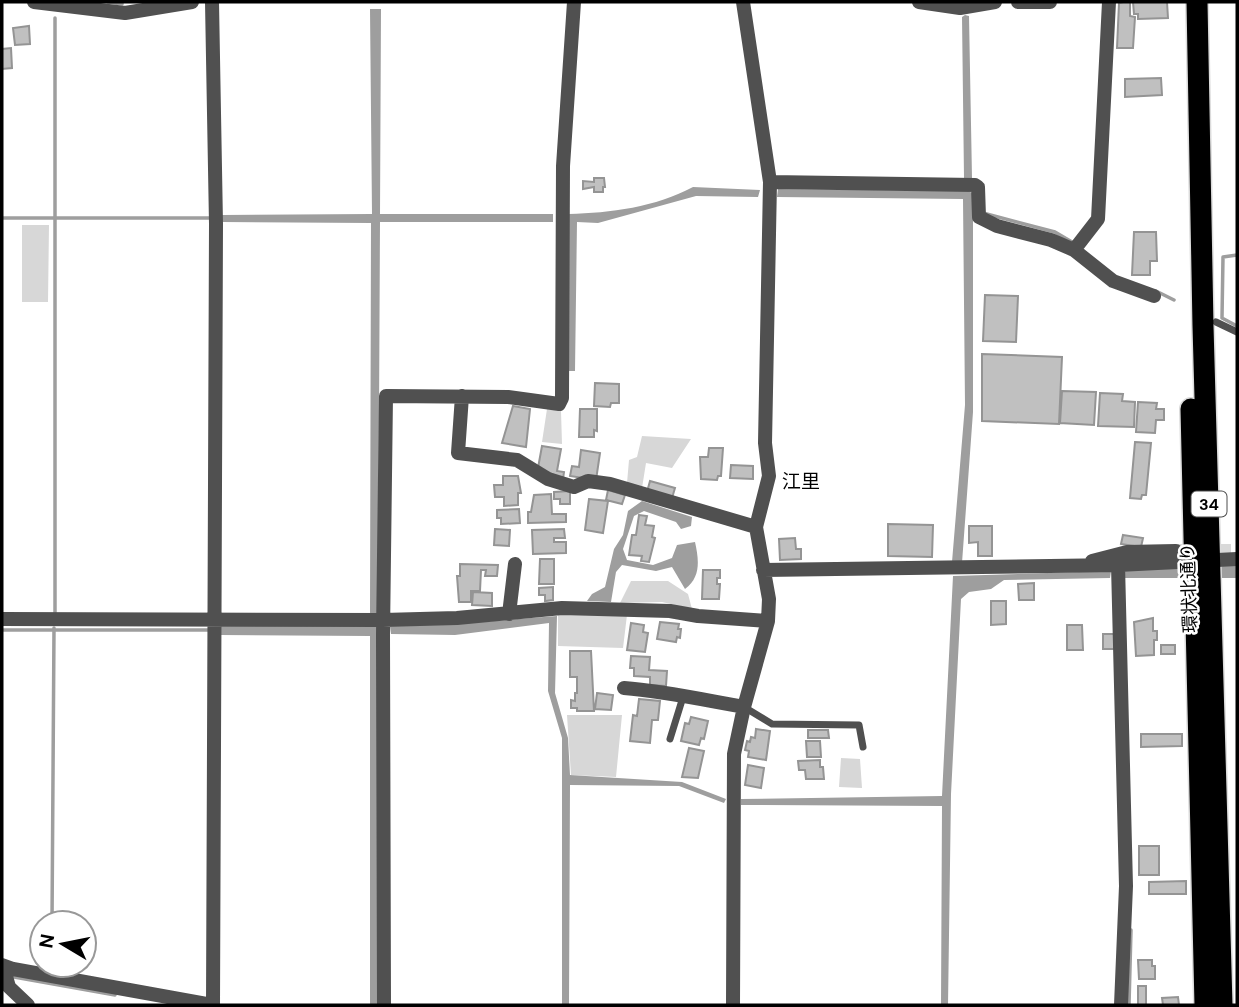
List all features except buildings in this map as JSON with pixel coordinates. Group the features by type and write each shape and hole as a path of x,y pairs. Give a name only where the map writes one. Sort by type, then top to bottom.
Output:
{"highway":[{"name":"環状北通り","path":"1183,2 1205,1005"},
{"name":"環状北通り","path":"1198,2 1203,326 1194,557 1222,1005"}],"street":[{"path":"34,2 125,13 192,2"},
{"path":"3,965 13,970 213,1005 216,217 212,2"},
{"path":"384,1005 383,627 387,396 508,397 559,404 562,398 562,166 574,2"},
{"path":"733,1005 734,754 768,621 769,599 756,527 769,476 765,443 770,190 743,2"},
{"path":"919,2 960,8 995,2"},
{"path":"1018,2 1050,2"},
{"path":"1077,246 1098,219 1109,2"},
{"path":"770,190 975,185 978,187 979,212 997,226 1077,246 1113,281 1154,296"},
{"path":"462,396 458,453 517,460 548,479 574,487 588,481 610,485 756,527"},
{"path":"1081,566 1106,556 1127,552 1194,557"},
{"path":"763,570 1118,565 1235,553"},
{"path":"509,614 515,564"},
{"path":"1118,565 1126,886 1121,1005"},
{"path":"2,620 214,628 383,627 562,608 670,611 698,616 768,621"},
{"path":"624,688 667,691 744,707"},
{"path":"3,965 9,987 28,1005"}],"lane":[{"path":"1216,322 1237,332"},
{"path":"670,739 683,696"},
{"path":"744,707 772,724 859,725 863,747"}],"shaded area":[{"path":"370,9 381,9 380,214 553,214 553,222 380,222 378,614 370,614 371,223 222,222 222,215 372,214"},
{"path":"969,16 972,178 964,178 962,17"},
{"path":"693,187 760,190 758,197 696,196 598,223 577,222 575,371 567,371 569,214 632,208 664,200"},
{"path":"778,189 969,191 973,194 973,412 962,563 952,562 965,405 963,199 777,197"},
{"path":"22,225 49,225 48,302 22,302"},
{"path":"547,409 561,411 562,444 542,442"},
{"path":"642,436 691,439 672,468 646,463 642,488 627,483 629,460 637,457"},
{"path":"642,501 692,517 691,526 681,529 676,522 644,511 634,516 623,549 627,560 653,565 672,558 677,545 695,542 698,562 694,579 685,589 672,567 656,571 622,565 616,572 611,602 587,601 592,594 605,587 614,549 623,535 628,511"},
{"path":"1237,565 1237,578 1123,578 1123,570"},
{"path":"1111,571 1110,578 1004,580 991,589 969,592 961,599 951,794 948,1005 941,1005 942,806 741,805 741,799 942,796 953,576"},
{"path":"631,581 668,581 688,594 692,609 662,602 620,603"},
{"path":"558,614 627,615 623,648 558,646"},
{"path":"557,616 555,693 568,738 570,775 682,782 726,799 724,803 679,786 570,785 569,1005 562,1005 562,738 548,691 549,623 455,635 391,634 390,626"},
{"path":"221,625 379,626 378,1005 370,1005 370,636 220,635"},
{"path":"567,715 622,715 616,777 571,775"},
{"path":"841,758 860,759 862,788 839,787"}],"waterway":[{"path":"108,2 122,2"},
{"path":"55,18 55,613"},
{"path":"983,213 1055,232 1072,242"},
{"path":"2,218 213,218"},
{"path":"1237,255 1223,257 1222,318 1237,326"},
{"path":"1156,291 1174,300"},
{"path":"52,909 54,628"},
{"path":"2,630 210,630"},
{"path":"1129,1005 1131,930"},
{"path":"14,977 115,995"}],"tunnel":[{"path":"1176,551 1231,551"}],"district":[{"name":"江里","path":"801,481"}]}
